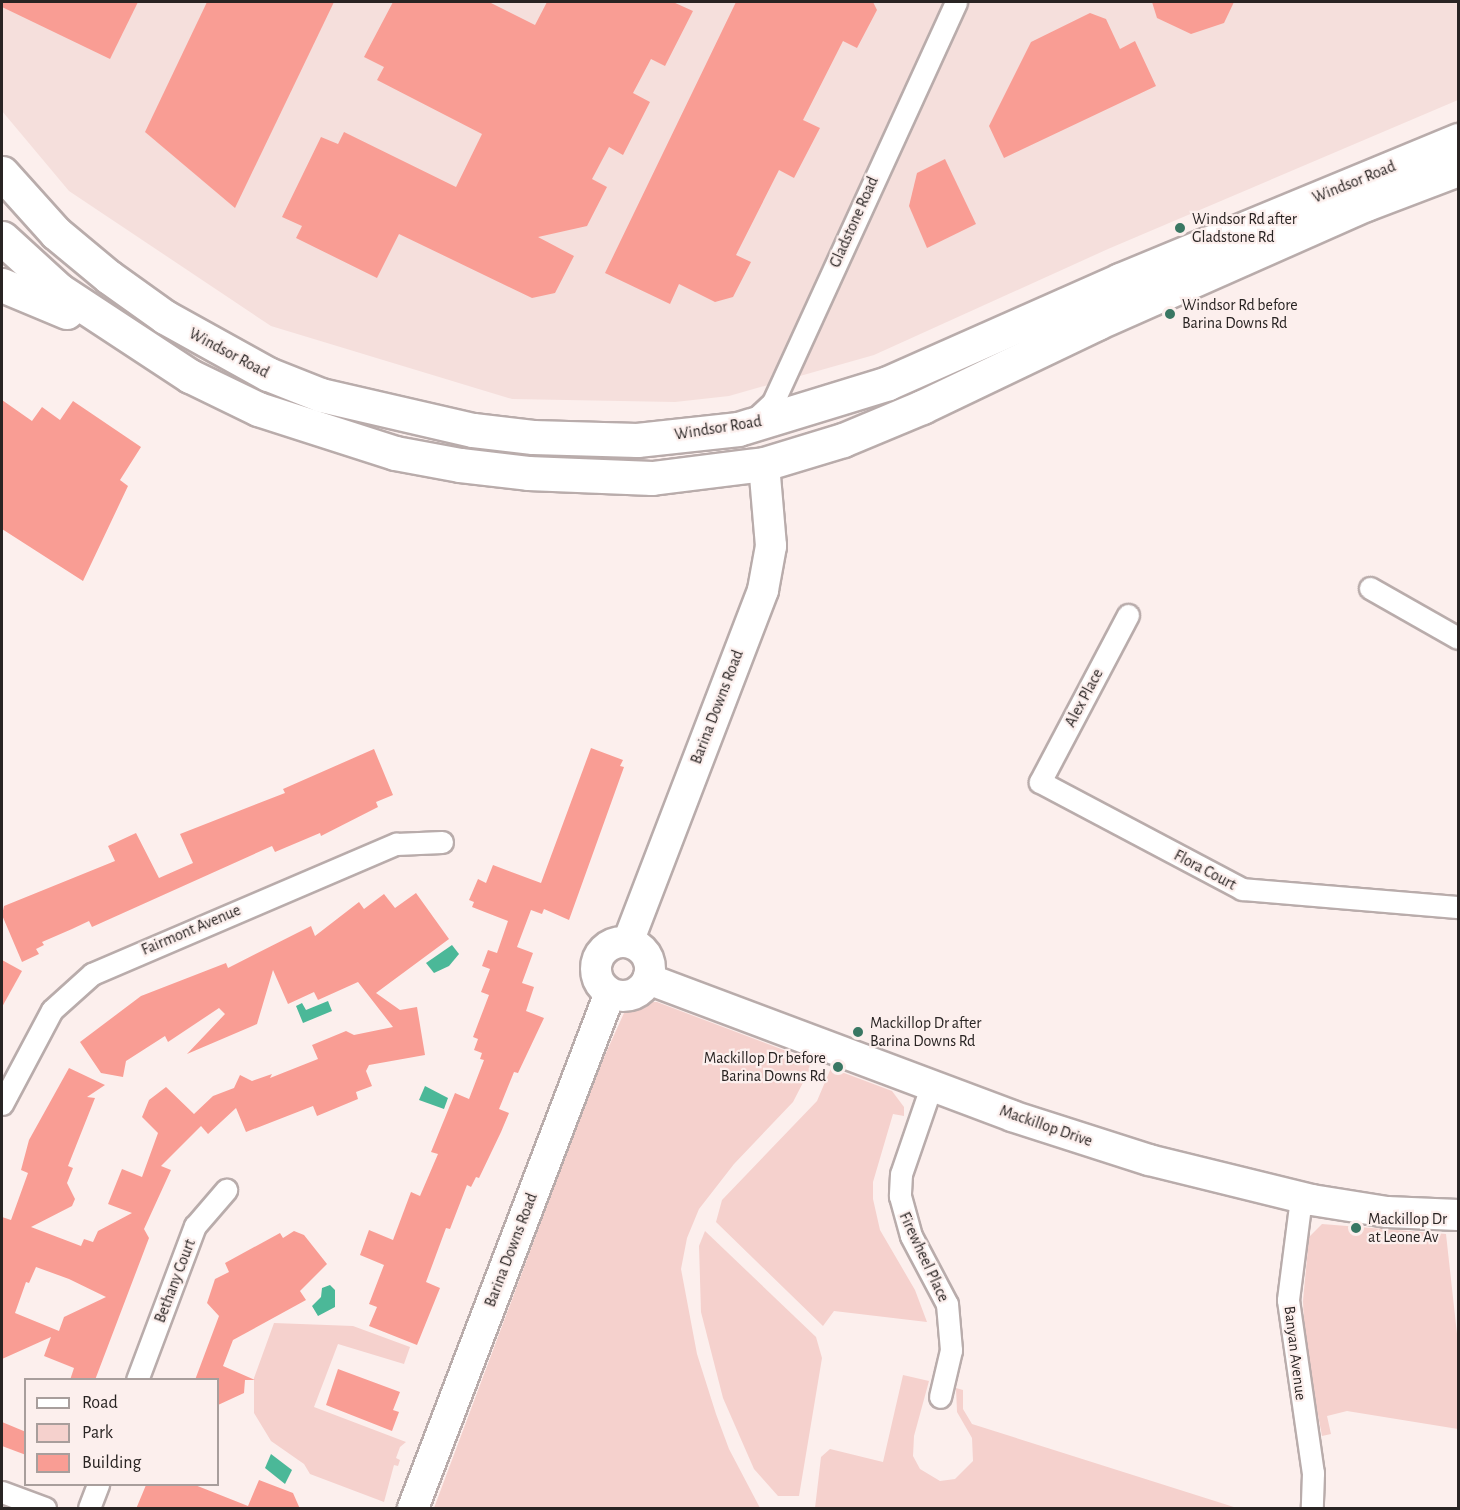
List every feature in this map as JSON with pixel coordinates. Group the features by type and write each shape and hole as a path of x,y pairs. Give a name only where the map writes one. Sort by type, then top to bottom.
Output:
{"main road":[{"name":"Windsor Road","path":"2,176 56,233 109,277 165,317 268,374 321,395 473,430 533,437 637,440 738,429 888,382 1131,276 1458,140"},
{"name":"Windsor Road","path":"2,238 59,290 145,348 190,376 258,409 396,453 517,472 601,478 675,477 764,465 843,440 922,407 1096,323 1366,204 1458,168"},
{"path":"2,285 38,297 145,348"},
{"path":"637,440 747,451 764,465"},
{"name":"Barina Downs Road","path":"628,942 763,590 771,546 764,465"},
{"path":"628,942 648,957 648,979 633,993 610,993 600,983 598,960 608,947 628,942"},
{"name":"Mackillop Drive","path":"648,979 1012,1116 1149,1160 1301,1198 1387,1212 1458,1215"},
{"name":"Barina Downs Road","path":"413,1509 610,993"}],"street":[{"name":"Gladstone Road","path":"738,429 762,414 772,402 956,2"},
{"path":"1370,588 1458,638"},
{"name":"Alex Place","path":"1040,782 1128,615"},
{"name":"Flora Court","path":"1040,782 1242,890 1458,907"},
{"name":"Fairmont Avenue","path":"2,1104 52,1010 92,974 396,844 442,842"},
{"name":"Firewheel Place","path":"932,1084 901,1174 900,1196 911,1236 946,1304 951,1350 940,1397"},
{"name":"Bethany Court","path":"138,1378 195,1226 226,1190"},
{"name":"Banyan Avenue","path":"1301,1198 1288,1300 1313,1473 1312,1509"},
{"path":"89,1509 98,1486"},
{"path":"2,1492 45,1509"}],"shaded area":[{"path":"2,2 1458,2 1458,100 1108,249 874,355 729,396 675,402 512,399 271,326 69,191 2,111"},
{"path":"452,945 459,954 449,966 434,973 426,963"},
{"path":"328,1001 332,1011 303,1023 296,1006 302,1003 306,1010"},
{"path":"425,1086 448,1098 444,1109 419,1100"},
{"path":"330,1285 335,1290 335,1307 318,1316 312,1306 321,1297 322,1288"},
{"path":"271,1454 292,1470 285,1484 265,1468"}],"green space":[{"path":"642,1002 657,1002 810,1060 809,1071 793,1102 734,1164 699,1209 687,1238 681,1269 697,1354 716,1414 729,1449 760,1508 434,1508 596,1075 624,1013"},
{"path":"831,1068 892,1091 904,1107 904,1116 893,1114 873,1182 873,1199 880,1230 915,1290 927,1322 834,1311 823,1326 716,1222 722,1200 817,1101"},
{"path":"1322,1224 1446,1234 1458,1343 1458,1429 1347,1411 1327,1416 1331,1434 1322,1436 1305,1346 1303,1301 1309,1237"},
{"path":"705,1231 816,1337 822,1358 799,1496 778,1496 754,1469 723,1398 701,1312 699,1246"},
{"path":"274,1323 353,1326 410,1347 404,1364 338,1344 314,1407 406,1442 400,1447 396,1458 400,1460 398,1466 394,1465 384,1502 310,1474 304,1464 271,1441 254,1413 254,1378"},
{"path":"903,1375 929,1381 914,1436 913,1456 920,1469 940,1481 955,1479 973,1461 972,1438 957,1412 956,1388 963,1390 963,1409 972,1424 1237,1508 815,1508 821,1457 830,1449 883,1462"}],"building":[{"path":"2,2 138,2 110,59 2,7"},
{"path":"207,2 334,2 235,208 145,132"},
{"path":"393,2 489,2 535,25 547,2 673,2 693,11 665,66 651,59 633,93 650,102 623,155 609,147 592,179 607,187 587,226 538,237 574,256 555,293 532,298 399,234 377,278 296,238 302,226 282,217 321,137 338,144 344,132 456,187 482,134 377,80 384,67 364,57"},
{"path":"736,2 873,2 877,10 857,48 843,41 803,120 820,128 794,178 779,170 736,255 751,262 733,297 715,302 679,284 670,304 605,273"},
{"path":"1152,2 1234,2 1224,23 1191,34 1157,18"},
{"path":"1090,13 1106,19 1120,49 1135,41 1156,86 1004,158 989,126 1031,42"},
{"path":"945,159 976,224 927,248 909,206 917,173"},
{"path":"2,400 32,421 42,407 60,420 73,401 141,447 120,480 128,486 83,581 2,529"},
{"path":"591,748 623,760 620,766 624,767 569,920 544,909 542,914 531,910 517,947 533,953 522,983 534,987 526,1011 544,1018 518,1073 514,1072 499,1109 509,1113 501,1132 479,1178 476,1177 471,1187 467,1185 450,1229 446,1228 426,1282 440,1288 417,1345 369,1326 377,1307 369,1304 384,1265 360,1255 369,1230 393,1240 411,1192 420,1196 438,1154 431,1152 455,1093 469,1099 484,1060 480,1059 482,1053 474,1050 478,1039 473,1037 489,995 481,992 490,969 482,966 488,950 497,953 508,921 472,907 474,902 469,900 478,879 486,883 493,865 541,883"},
{"path":"374,749 393,795 376,802 378,807 321,836 320,833 275,852 272,846 92,927 89,921 42,942 44,945 36,949 39,954 22,962 2,915 4,906 115,861 108,846 136,833 159,878 193,863 180,834 285,793 283,789"},
{"path":"416,893 449,939 376,993 400,1010 417,1007 425,1055 369,1065 366,1071 372,1086 356,1092 358,1099 317,1116 313,1106 246,1132 236,1108 208,1134 201,1126 161,1166 171,1170 144,1229 149,1238 96,1378 71,1378 74,1368 44,1356 51,1337 2,1359 2,1217 11,1220 28,1173 21,1170 29,1140 69,1068 105,1085 87,1097 95,1098 68,1166 73,1168 67,1183 75,1199 72,1206 31,1227 81,1246 84,1239 93,1242 98,1231 132,1213 108,1204 122,1169 142,1177 158,1133 142,1117 149,1100 166,1087 194,1114 213,1096 234,1088 240,1075 252,1081 272,1074 270,1078 318,1059 312,1045 346,1031 354,1035 393,1027 358,982 318,1000 314,992 288,1004 273,970 257,1024 187,1054 225,1014 219,1008 168,1042 165,1036 126,1061 123,1077 101,1073 80,1042 141,996 226,963 228,968 311,926 315,936 359,902 364,909 384,894 395,908","holes":["36,1267 69,1279 106,1297 64,1317 59,1331 15,1313 26,1282 29,1283"]},
{"path":"2,960 22,971 2,1007"},
{"path":"294,1231 304,1235 327,1264 300,1291 306,1300 233,1340 223,1366 255,1380 245,1380 244,1393 219,1405 219,1378 196,1378 219,1316 207,1303 215,1279 229,1272 225,1263 280,1233 283,1238"},
{"path":"338,1369 400,1392 393,1410 399,1412 392,1431 326,1405"},
{"path":"2,1422 24,1431 24,1454 2,1446"},
{"path":"259,1480 293,1493 300,1509 136,1509 146,1486 198,1486 248,1506"}],"place":[{"name":"Windsor Rd after Gladstone Rd","path":"1180,228"},
{"name":"Windsor Rd before Barina Downs Rd","path":"1170,314"},
{"name":"Mackillop Dr after Barina Downs Rd","path":"858,1032"},
{"name":"Mackillop Dr before Barina Downs Rd","path":"838,1067"},
{"name":"Mackillop Dr at Leone Av","path":"1356,1228"}]}
